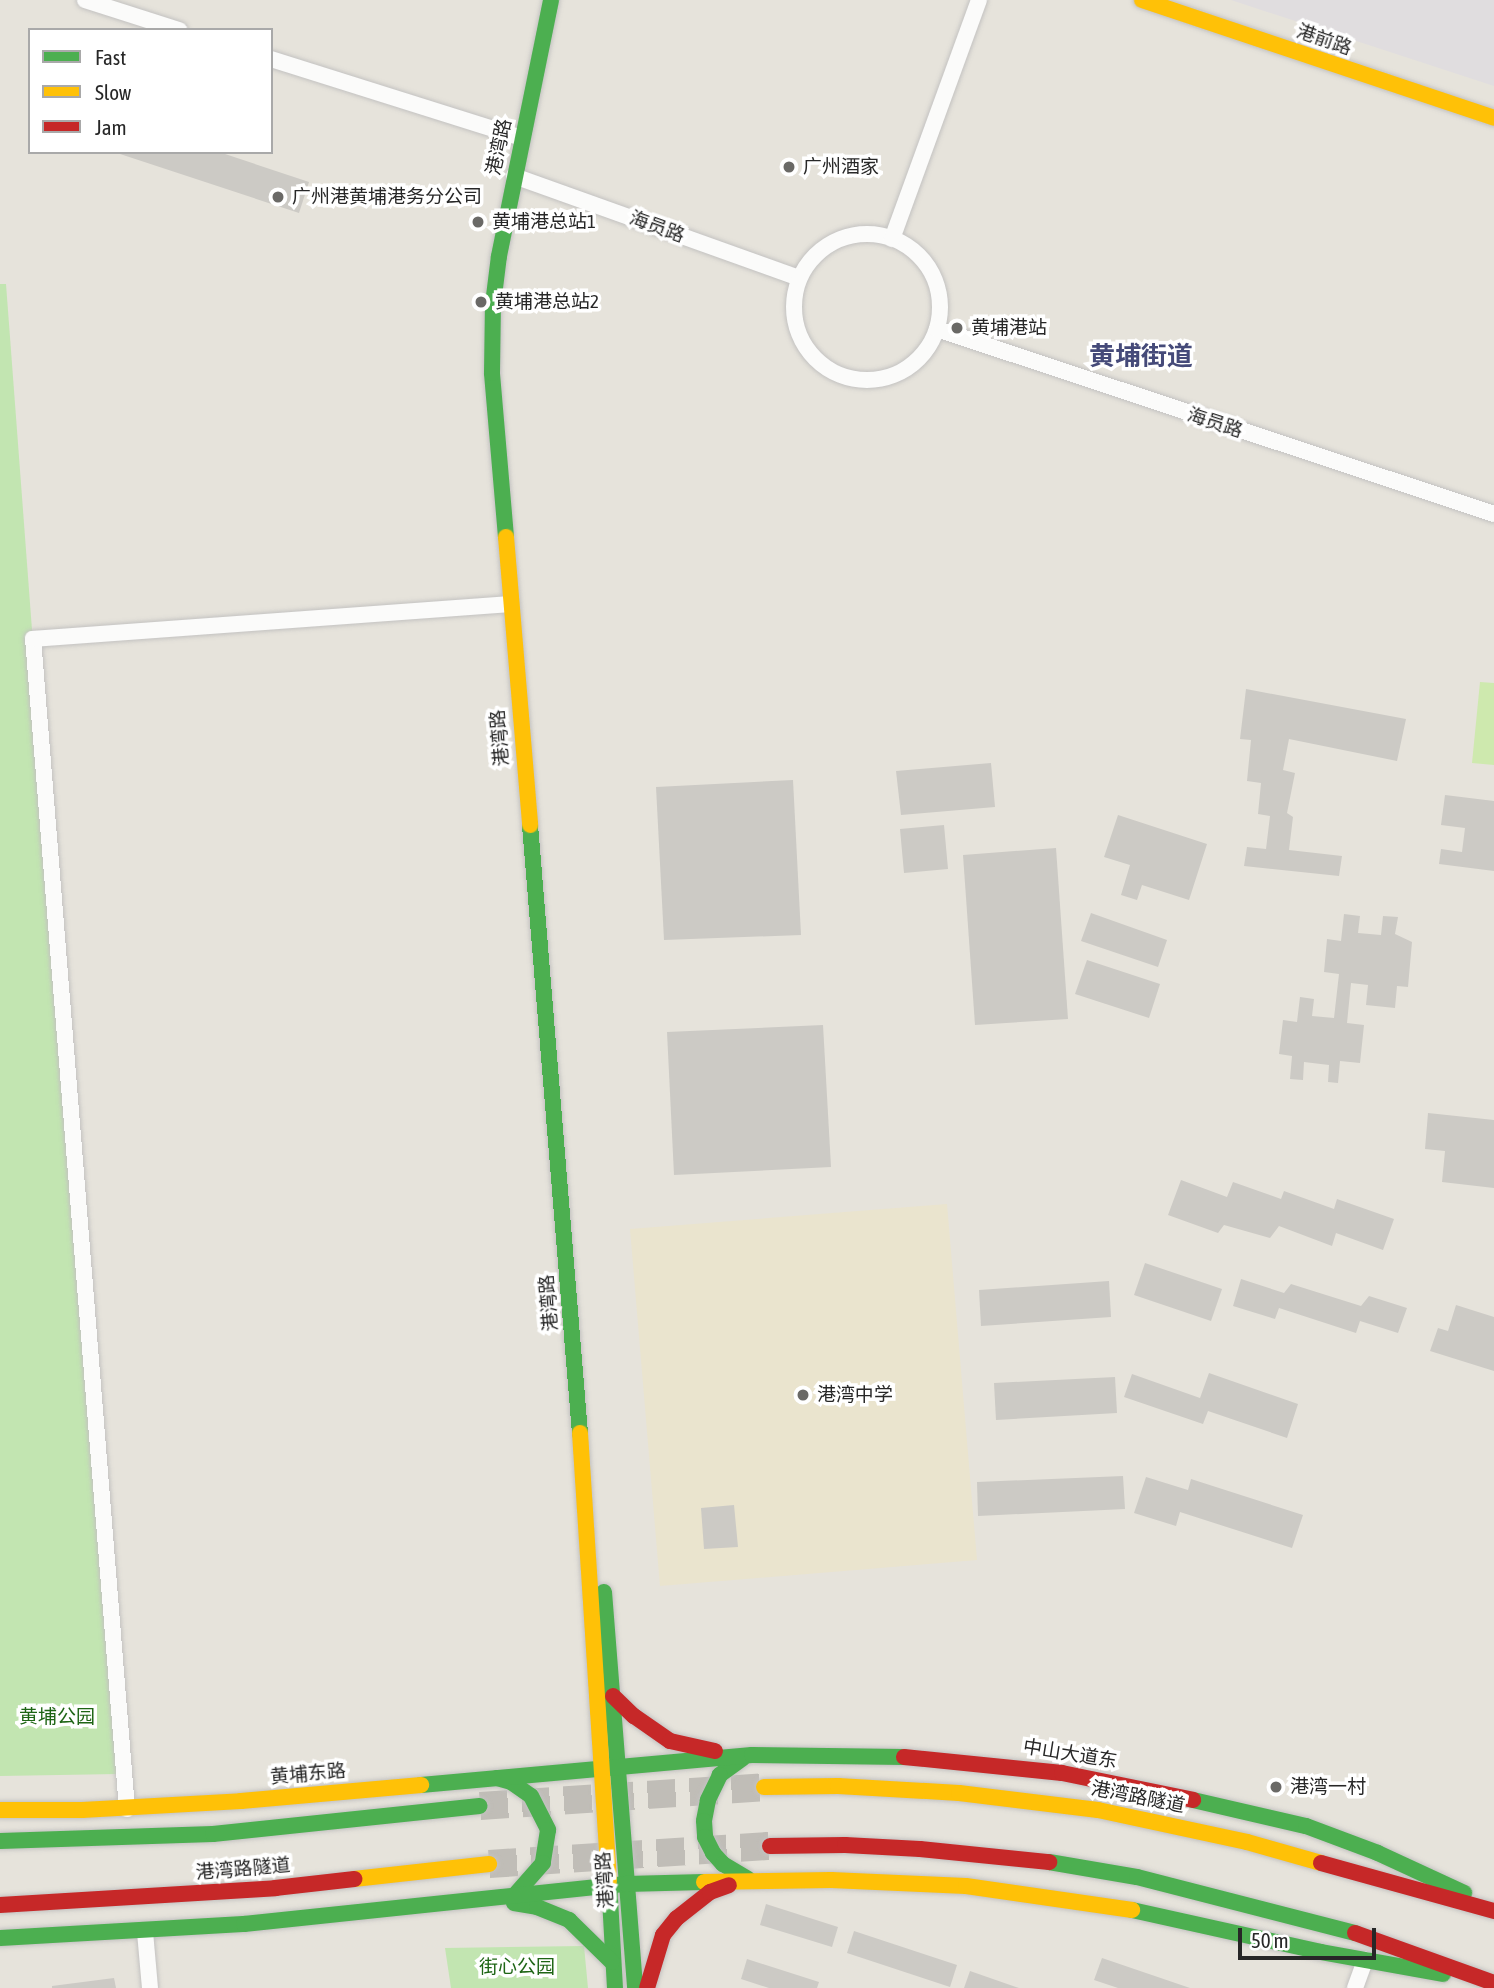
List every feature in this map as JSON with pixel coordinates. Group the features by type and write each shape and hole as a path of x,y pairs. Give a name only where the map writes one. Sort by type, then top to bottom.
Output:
{"main road":[{"name":"港湾路","path":"551,0 514,176 493,304 492,373 584,1476 606,1886 615,1988"},
{"name":"港前路","path":"1142,0 1494,118"},
{"name":"港湾路","path":"584,1476 597,1527 635,1988"},
{"path":"612,1696 634,1716 670,1741 751,1755"},
{"name":"中山大道东","path":"618,1767 751,1755 845,1754 957,1760 1118,1782 1306,1826 1378,1853 1494,1909"},
{"path":"748,1880 723,1864 713,1853 705,1837 704,1821 708,1800 720,1775 735,1761 751,1755"},
{"name":"黄埔东路","path":"0,1810 127,1809 618,1767"},
{"path":"493,1776 511,1782 531,1796 548,1830 543,1863 514,1896"},
{"name":"港湾路隧道","path":"764,1787 852,1787 959,1793 1098,1810 1247,1842 1494,1909"},
{"name":"港湾路隧道","path":"0,1841 130,1839 213,1834 480,1806"},
{"path":"769,1846 845,1845 933,1850 1065,1864 1137,1877 1325,1924 1494,1983"},
{"name":"港湾路隧道","path":"0,1905 275,1888 489,1864"},
{"path":"647,1988 663,1936 677,1918 710,1892 748,1880"},
{"path":"0,1938 145,1932 606,1886 748,1880 892,1881 1039,1895 1108,1905 1365,1960 1494,1983"},
{"path":"484,1899 555,1913 584,1931 612,1962"}],"street":[{"path":"85,0 173,28"},
{"path":"892,239 979,0"},
{"path":"273,60 522,138"},
{"name":"海员路","path":"514,176 799,278"},
{"path":"862,233 892,239 909,247 926,264 932,275 937,286 940,310 937,329 924,354 906,369 884,379 859,380 836,374 816,361 801,341 793,318 794,294 799,278 818,252 838,239 862,233"},
{"name":"海员路","path":"937,329 1494,514"},
{"path":"127,1809 33,639 510,604"},
{"path":"145,1932 150,1988"},
{"path":"1355,1988 1365,1960"}],"shaded area":[{"path":"1231,0 1494,0 1494,86"},
{"name":"港湾中学","path":"947,1204 977,1560 660,1586 630,1229"}],"green space":[{"name":"黄埔公园","path":"0,284 6,284 118,1774 0,1776"},
{"path":"1480,682 1494,683 1494,765 1472,763"},
{"name":"街心公园","path":"584,1946 588,1988 451,1988 445,1948"}],"building":[{"name":"广州港黄埔港务分公司","path":"120,154 225,154 309,182 299,213"},
{"path":"1246,689 1406,719 1397,761 1289,739 1283,770 1295,773 1287,813 1293,817 1289,850 1342,856 1339,876 1244,866 1247,847 1266,849 1270,816 1258,814 1261,783 1247,781 1251,740 1240,739"},
{"path":"991,763 995,807 901,815 896,771"},
{"path":"793,780 801,935 664,940 656,787"},
{"path":"1445,795 1494,801 1494,871 1439,864 1441,849 1462,852 1465,828 1441,825"},
{"path":"1118,815 1207,844 1189,900 1142,885 1137,900 1121,895 1130,865 1104,857"},
{"path":"944,825 948,869 904,873 900,829"},
{"path":"1056,848 1068,1019 975,1025 963,855"},
{"path":"1091,913 1167,940 1158,967 1081,941"},
{"path":"1344,914 1360,916 1358,933 1381,935 1383,916 1398,917 1395,934 1412,942 1408,987 1397,986 1395,1008 1366,1005 1368,985 1351,983 1347,1023 1364,1025 1360,1063 1340,1061 1338,1083 1328,1082 1329,1065 1304,1062 1303,1080 1290,1079 1292,1056 1279,1054 1283,1020 1297,1022 1300,997 1314,999 1312,1016 1334,1018 1339,974 1324,972 1327,939 1341,941"},
{"path":"1087,960 1160,984 1149,1018 1075,994"},
{"path":"823,1025 831,1167 674,1175 667,1032"},
{"path":"1428,1113 1494,1120 1494,1188 1442,1182 1445,1151 1425,1149"},
{"path":"1181,1180 1227,1197 1233,1182 1281,1199 1284,1191 1334,1209 1337,1199 1394,1219 1383,1250 1336,1233 1332,1246 1279,1226 1270,1238 1224,1225 1218,1233 1168,1215"},
{"path":"1145,1263 1222,1289 1211,1321 1134,1295"},
{"path":"1241,1279 1284,1293 1291,1284 1361,1306 1369,1296 1407,1308 1398,1333 1360,1321 1356,1333 1279,1308 1275,1319 1233,1306"},
{"path":"1109,1281 1111,1317 981,1326 979,1290"},
{"path":"1456,1305 1494,1317 1494,1371 1430,1351 1438,1328 1448,1331"},
{"path":"1209,1373 1298,1404 1287,1438 1208,1411 1203,1424 1124,1397 1132,1374 1200,1398"},
{"path":"1115,1377 1117,1413 996,1420 994,1383"},
{"path":"1123,1476 1125,1509 978,1516 977,1482"},
{"path":"1146,1477 1188,1490 1191,1479 1303,1515 1292,1548 1180,1512 1176,1526 1134,1513"},
{"path":"734,1505 738,1547 704,1549 701,1508"},
{"path":"766,1904 838,1927 832,1947 760,1925"},
{"path":"854,1931 957,1965 950,1987 847,1953"},
{"path":"1102,1958 1190,1988 1118,1988 1094,1980"},
{"path":"747,1959 819,1982 817,1988 769,1988 741,1979"},
{"path":"970,1971 1019,1988 964,1988"},
{"path":"114,1978 116,1988 52,1988 52,1986"}],"tunnel":[{"path":"480,1806 764,1787"},
{"path":"489,1864 770,1846"}],"traffic: fast":[{"path":"506,537 492,373 493,304 499,256 551,0"},
{"path":"530,825 580,1433"},
{"path":"604,1592 635,1988"},
{"path":"421,1785 752,1755 904,1757"},
{"path":"743,1758 720,1775 708,1800 704,1821 705,1837 713,1853 723,1864 748,1879"},
{"path":"497,1778 511,1782 531,1796 548,1830 543,1863 514,1896"},
{"path":"1193,1800 1306,1826 1378,1853 1464,1893"},
{"path":"0,1841 213,1834 480,1806"},
{"path":"1049,1862 1137,1877 1355,1933"},
{"path":"609,1881 615,1988"},
{"path":"0,1938 244,1924 626,1884 704,1882"},
{"path":"514,1903 537,1907 569,1920 612,1962"},
{"path":"1132,1910 1321,1952 1443,1974"}],"traffic: slow":[{"path":"1142,0 1494,118"},
{"path":"506,537 530,825"},
{"path":"580,1433 609,1881"},
{"path":"0,1810 82,1810 241,1801 421,1785"},
{"path":"764,1787 838,1786 959,1793 1098,1810 1247,1842 1321,1863"},
{"path":"354,1879 489,1864"},
{"path":"704,1882 831,1880 966,1886 1132,1910"}],"traffic: jam":[{"path":"613,1696 634,1716 670,1741 715,1751"},
{"path":"904,1757 1062,1773 1193,1800"},
{"path":"770,1846 845,1845 920,1849 1049,1862"},
{"path":"1321,1863 1494,1911"},
{"path":"0,1905 275,1888 354,1879"},
{"path":"647,1988 663,1935 677,1918 710,1892 729,1885"},
{"path":"1355,1933 1494,1983"}],"place":[{"name":"广州酒家","path":"789,167"},
{"name":"广州港黄埔港务分公司","path":"278,197"},
{"name":"黄埔港总站1","path":"478,222"},
{"name":"黄埔港总站2","path":"481,302"},
{"name":"黄埔港站","path":"957,328"},
{"name":"港湾中学","path":"803,1395"},
{"name":"港湾一村","path":"1276,1787"}],"district":[{"name":"黄埔街道","path":"1141,357"}]}
